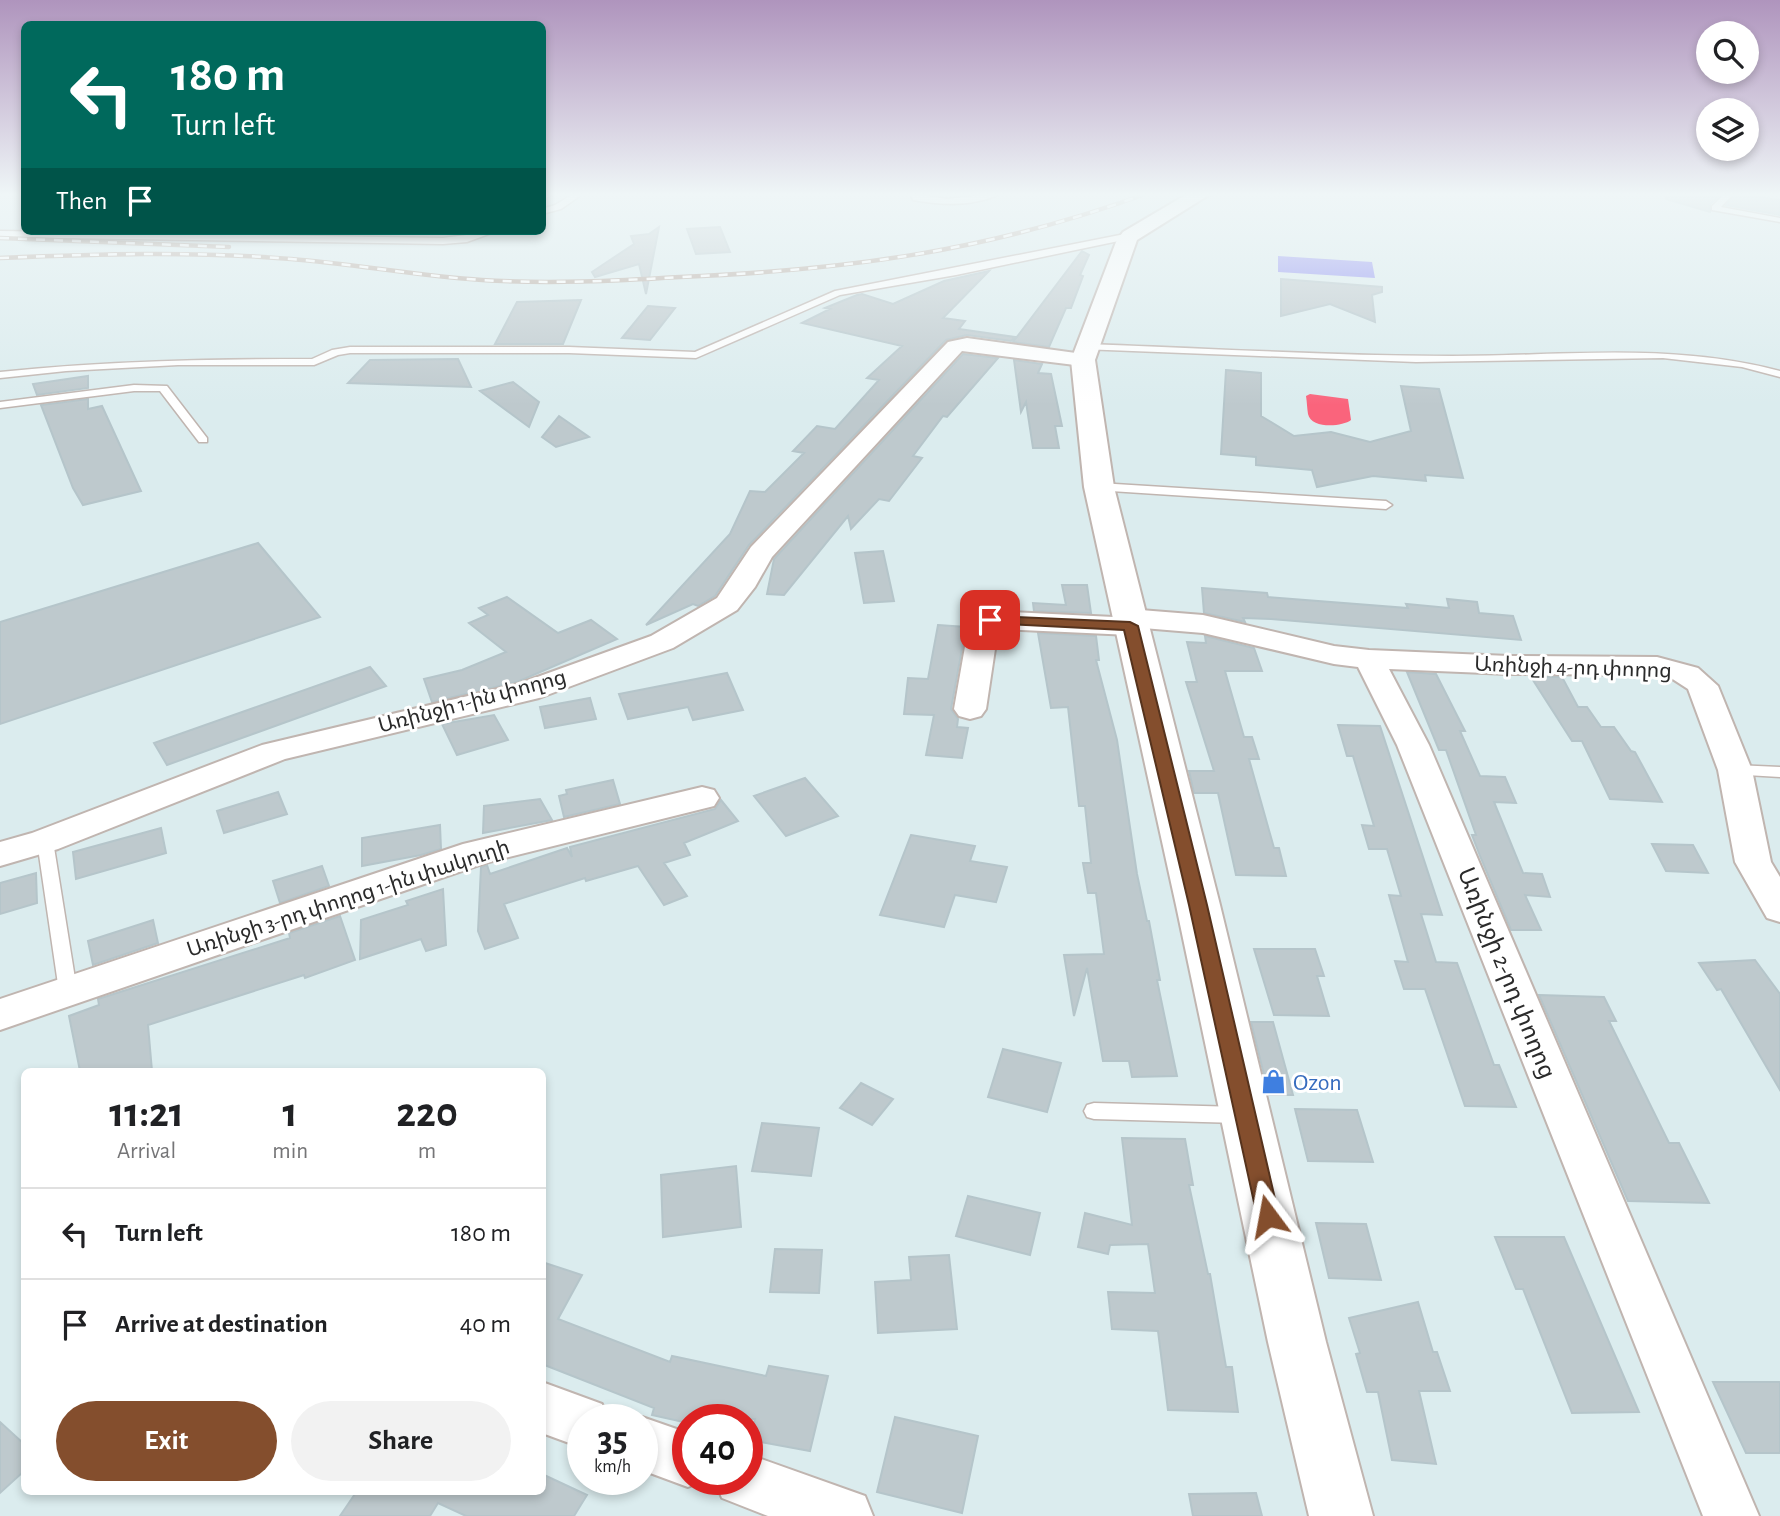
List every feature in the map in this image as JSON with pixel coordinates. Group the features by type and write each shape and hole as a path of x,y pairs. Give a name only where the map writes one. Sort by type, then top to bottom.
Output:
{"street":[{"path":"1117,264 1085,354 1099,487 1198,905 1297,1342 1341,1516"},
{"name":"Առինջի 1-ին փողոց","path":"0,854 45,841 274,752 528,691 662,642 727,604 761,554 955,346 967,344 1085,354"},
{"path":"970,709 984,624 990,620 1203,624 1334,655 1368,659"},
{"name":"Առինջի 4-րդ փողոց","path":"1368,659 1676,668 1693,676 1702,686 1735,770 1753,862 1780,909"},
{"name":"Առինջի 2-րդ փողոց","path":"1368,659 1413,745 1731,1516"},
{"name":"Առինջի 3-րդ փողոց 1-ին փակուղի","path":"0,1015 476,853 702,798"},
{"path":"546,1408 567,1416"},
{"path":"763,1487 845,1516"}],"lane":[{"path":"0,375 66,368 178,362 314,362 336,352 350,350 569,350 696,355 838,293 996,264"},
{"path":"1085,354 1460,359 1670,355 1755,366 1780,374"},
{"path":"0,405 134,388 163,388 203,440"},
{"path":"1099,487 1386,505"},
{"path":"1735,770 1780,772"},
{"path":"45,841 68,991"},
{"path":"1094,1111 1245,1115"}],"shaded area":[{"path":"1278,264 1372,264 1375,278 1278,272"},
{"path":"1310,394 1348,399 1351,420 1334,425 1321,424 1310,419 1306,396"}],"building":[{"path":"604,264 652,264 646,294 639,264 595,277 592,272"},
{"path":"1072,264 1085,264 1071,308 1066,308 1049,347 1013,342"},
{"path":"989,271 943,318 965,321 959,329 1015,337 1011,341 967,335 946,340 749,545 715,596 698,606 693,604 646,625 730,534 750,491 765,492 804,453 793,451 817,426 835,429 879,380 867,378 902,346 802,323 830,309 825,308 857,295 862,294 893,304 944,281"},
{"path":"1281,279 1382,287 1382,292 1372,295 1375,322 1330,304 1281,316"},
{"path":"581,300 563,344 495,344 517,302"},
{"path":"648,306 675,308 650,340 622,338"},
{"path":"963,354 998,358 947,417 943,416 913,456 922,458 889,501 879,499 851,529 848,516 784,595 767,594 774,559"},
{"path":"458,359 471,387 348,383 370,360"},
{"path":"1014,360 1042,364 1038,373 1051,374 1062,426 1055,426 1059,448 1033,448 1026,402 1021,412"},
{"path":"1226,370 1261,373 1261,416 1294,436 1331,432 1370,442 1411,431 1401,386 1439,389 1463,478 1425,475 1426,481 1373,476 1317,487 1312,470 1256,465 1256,457 1221,454"},
{"path":"88,376 88,388 37,395 33,384"},
{"path":"513,382 539,402 529,427 480,391"},
{"path":"88,399 88,409 102,406 141,491 83,505 73,488 41,405"},
{"path":"559,416 589,437 556,447 542,437"},
{"path":"258,543 320,617 0,724 0,622"},
{"path":"883,551 894,601 864,603 855,553"},
{"path":"1062,585 1087,585 1091,613 1034,611 1033,603 1066,605"},
{"path":"1202,588 1267,593 1268,597 1408,608 1406,604 1449,608 1447,599 1477,602 1479,613 1513,616 1521,640 1271,619 1243,618 1245,622 1204,613"},
{"path":"507,597 558,633 591,620 617,639 517,682 432,702 424,679 462,670 506,652 469,623 488,615 479,608"},
{"path":"938,625 966,627 951,709 958,719 957,727 968,728 962,758 926,755 934,715 904,714 908,678 928,679"},
{"path":"1038,633 1096,636 1099,660 1096,660 1117,740 1137,874 1149,921 1160,980 1157,980 1177,1076 1132,1077 1129,1061 1103,1061 1087,968 1074,1016 1064,955 1104,954 1096,893 1088,893 1083,863 1091,863 1085,806 1079,806 1068,707 1051,708"},
{"path":"1205,636 1254,648 1262,671 1225,671 1244,737 1252,737 1259,759 1249,759 1274,848 1279,848 1286,876 1236,875 1218,793 1194,793 1189,771 1214,771 1186,682 1197,682 1187,642 1206,643"},
{"path":"370,667 386,686 167,765 154,743"},
{"path":"1407,672 1436,674 1465,731 1460,731 1480,776 1505,777 1516,803 1494,802 1523,873 1542,874 1550,897 1525,895 1541,930 1511,930 1472,835 1476,835 1446,750 1439,750"},
{"path":"727,673 743,710 693,720 688,707 628,719 619,694"},
{"path":"1531,677 1562,677 1578,707 1587,707 1601,727 1614,727 1631,751 1635,752 1662,802 1610,799 1582,741 1572,741"},
{"path":"590,698 596,719 545,728 540,707"},
{"path":"494,715 508,740 457,755 442,724"},
{"path":"1338,725 1380,726 1442,915 1421,914 1436,962 1457,963 1494,1065 1499,1065 1516,1107 1465,1106 1425,989 1404,989 1395,961 1408,962 1389,895 1401,896 1387,849 1369,849 1362,825 1374,826 1353,756 1347,756"},
{"path":"805,778 838,816 786,836 754,796"},
{"path":"613,780 620,804 564,817 559,796 567,794 566,790"},
{"path":"278,792 287,814 224,833 217,811"},
{"path":"540,799 552,820 483,833 484,806"},
{"path":"721,800 738,821 684,843 690,855 664,863 687,896 664,905 638,866 586,881 585,878 504,904 518,938 485,949 478,931 481,867 487,865 490,874 567,848 572,857 570,847 715,809"},
{"path":"440,825 441,849 362,866 362,838"},
{"path":"161,828 166,853 76,879 73,852"},
{"path":"911,835 975,846 970,861 1007,867 996,902 955,895 944,927 880,915"},
{"path":"1652,844 1693,845 1708,873 1666,871"},
{"path":"322,866 329,886 280,903 273,881"},
{"path":"36,873 37,903 0,914 0,883"},
{"path":"443,889 446,945 426,951 421,939 360,959 361,920 408,905 406,901"},
{"path":"340,916 355,960 305,978 304,975 148,1025 152,1068 79,1068 69,1016 99,1005 98,999 290,938 289,933"},
{"path":"153,920 158,943 93,965 88,941"},
{"path":"1254,949 1315,949 1324,976 1317,976 1329,1016 1274,1015"},
{"path":"1755,960 1780,994 1780,1090 1721,989 1717,990 1699,963"},
{"path":"1539,995 1604,997 1616,1021 1609,1021 1669,1143 1679,1143 1709,1203 1628,1201"},
{"path":"1251,1022 1273,1022 1293,1095 1269,1095"},
{"path":"1003,1049 1061,1063 1047,1112 988,1097"},
{"path":"861,1083 893,1099 872,1125 840,1108"},
{"path":"1295,1109 1357,1110 1373,1162 1308,1161"},
{"path":"762,1123 819,1128 811,1176 752,1171"},
{"path":"1122,1138 1185,1139 1193,1185 1189,1185 1210,1274 1226,1367 1232,1367 1238,1412 1168,1410 1158,1331 1112,1329 1108,1292 1155,1293 1148,1244 1110,1245 1108,1254 1078,1247 1085,1213 1132,1225"},
{"path":"736,1166 741,1227 663,1237 661,1175"},
{"path":"968,1196 1040,1213 1030,1255 956,1236"},
{"path":"1316,1223 1366,1224 1381,1280 1329,1278"},
{"path":"1495,1237 1564,1237 1639,1412 1572,1413 1523,1289 1516,1289"},
{"path":"775,1249 822,1250 819,1293 770,1292"},
{"path":"949,1255 957,1329 878,1333 875,1282 911,1280 909,1257"},
{"path":"546,1263 582,1275 558,1319 670,1362 672,1356 766,1376 769,1366 828,1376 810,1451 763,1442 763,1404 672,1404 672,1419 658,1416 658,1404 644,1404 546,1366"},
{"path":"1418,1302 1433,1352 1437,1352 1450,1391 1419,1391 1436,1464 1392,1460 1378,1392 1367,1392 1356,1354 1360,1353 1349,1318"},
{"path":"1713,1382 1780,1382 1780,1453 1746,1453"},
{"path":"895,1417 978,1436 962,1513 877,1492"},
{"path":"0,1422 21,1441 21,1474 0,1493"},
{"path":"546,1476 567,1486 567,1495 587,1495 574,1516 466,1516 438,1503 430,1516 340,1516 354,1495 546,1495"},
{"path":"1256,1493 1262,1516 1193,1516 1189,1494"}],"railway":[{"path":"338,264 458,278 532,282 742,274 853,264"}],"place":[{"name":"Ozon","path":"1273,1082"}],"route":[{"path":"990,620 1130,626 1198,905 1268,1216"}]}
